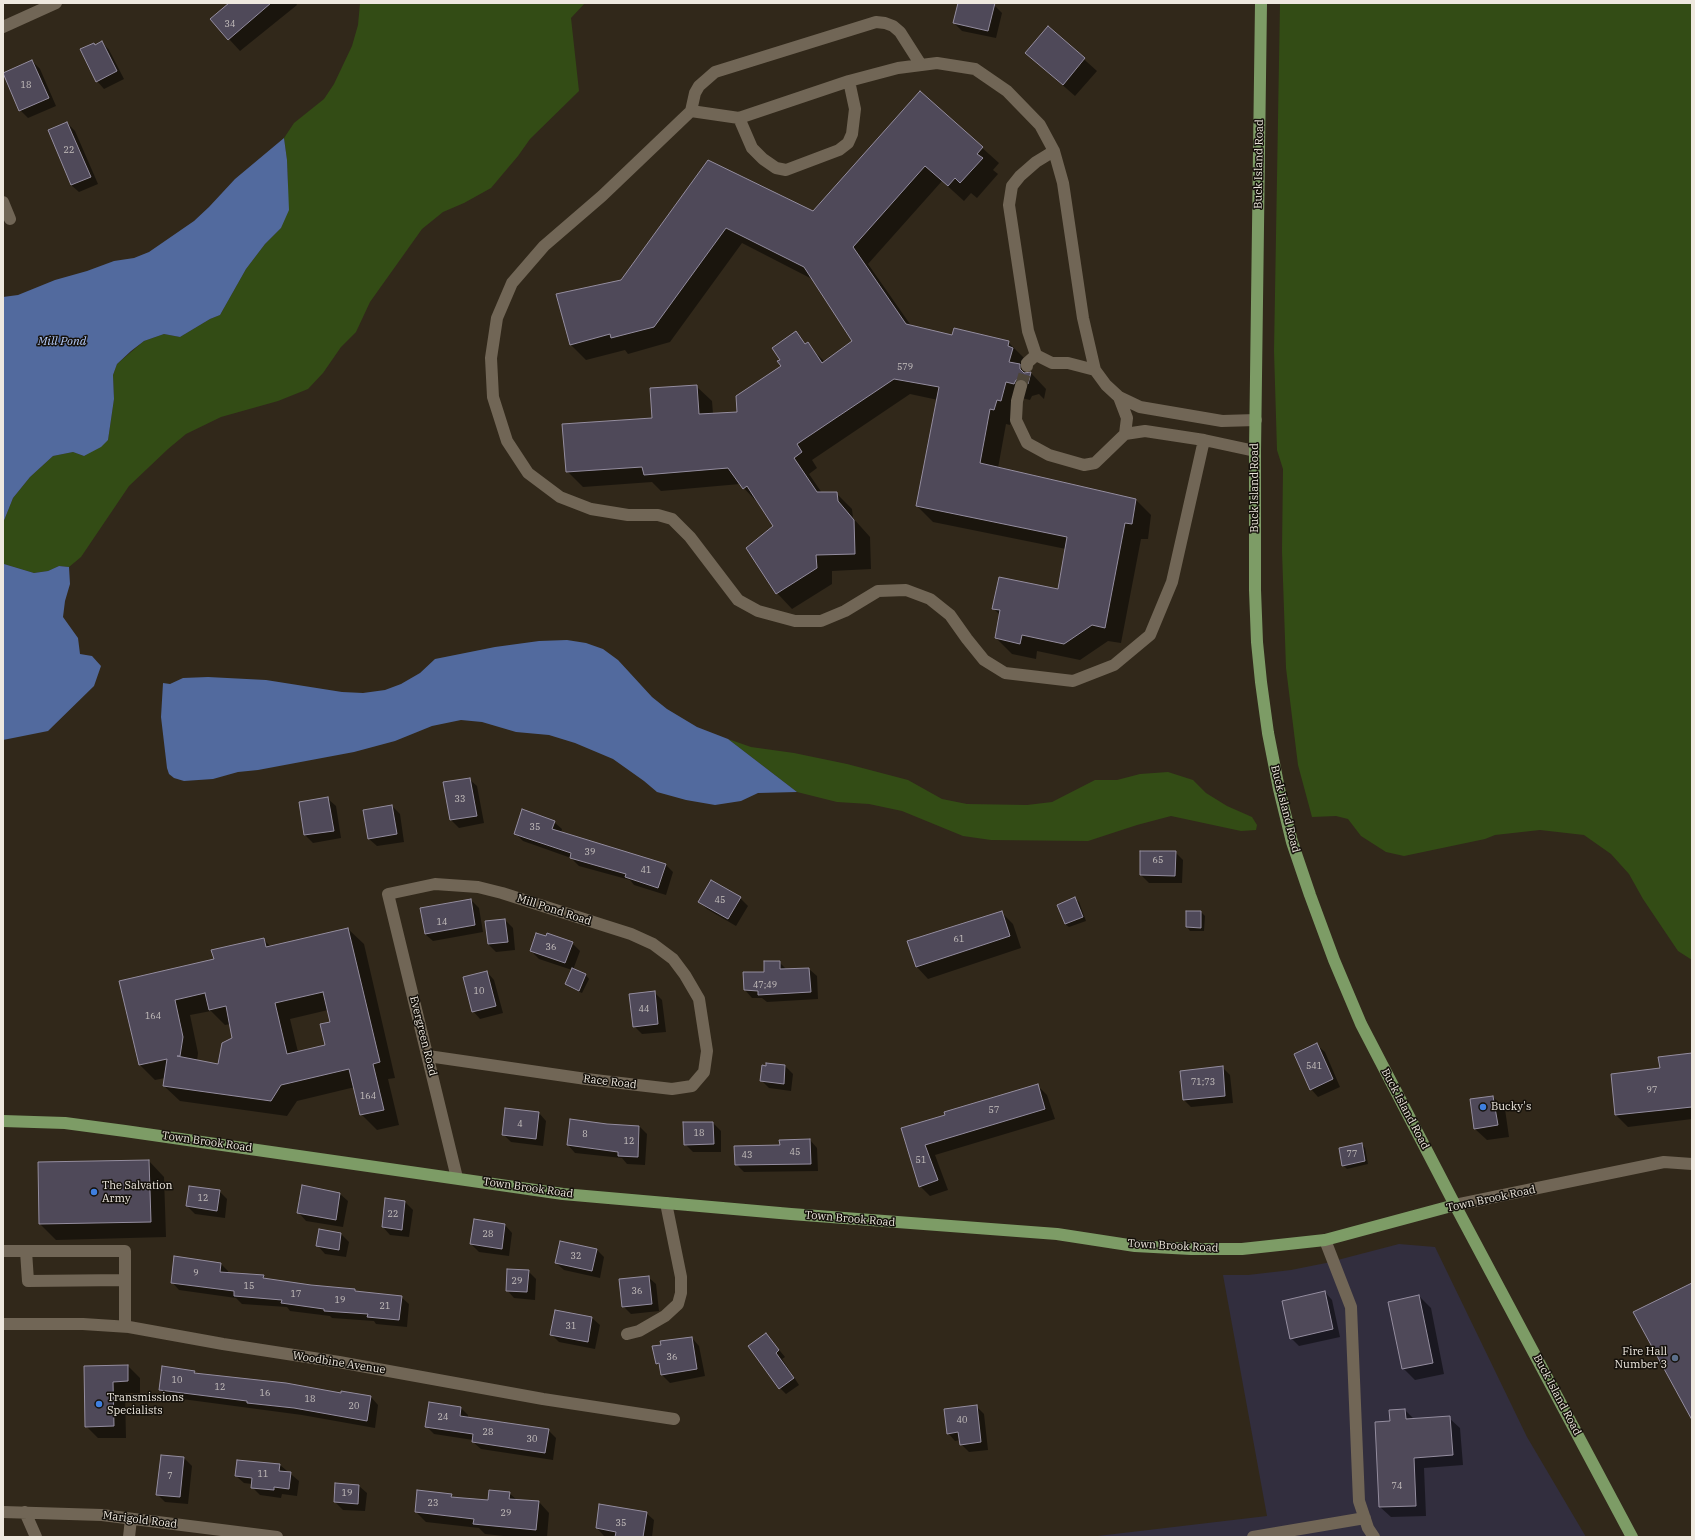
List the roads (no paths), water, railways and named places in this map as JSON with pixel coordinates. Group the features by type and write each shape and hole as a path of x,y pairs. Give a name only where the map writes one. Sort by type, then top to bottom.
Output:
{"main road":[{"name":"Buck Island Road","path":"1261,3 1255,451 1255,590 1257,642 1268,733 1292,842 1334,960 1361,1024 1455,1205 1632,1537"},
{"name":"Town Brook Road","path":"3,1121 65,1123 125,1130 562,1194 915,1224 1057,1234 1136,1246 1242,1249 1325,1240 1455,1205"}],"street":[{"path":"3,27 56,3"},
{"path":"921,65 900,32 893,26 876,22 715,72 699,86 695,93 691,111 602,196 544,246 512,283 497,318 491,358 493,397 507,441 528,472 560,497 591,509 628,515 658,515 672,519 690,537 738,600 758,611 795,621 821,621 845,611 878,591 906,590 930,599 950,615 984,660 1005,673 1073,681 1114,665 1150,635 1172,582 1204,440"},
{"path":"691,111 739,118 849,81 898,68 937,63 974,69 1007,91 1040,125 1054,151 1064,183 1083,318 1096,370 1106,385 1119,397 1140,407 1222,421 1256,420"},
{"path":"739,118 752,148 763,160 776,168 786,170 839,150 848,143 852,134 855,109 849,81"},
{"path":"1054,151 1036,162 1020,176 1012,186 1009,205 1028,332 1036,355 1052,363 1068,363 1096,370"},
{"path":"3,202 10,219"},
{"path":"1026,366 1027,363 1036,355"},
{"path":"1021,386 1017,401 1016,420 1027,443 1049,455 1084,465 1096,463 1126,434 1145,431 1204,440 1255,451"},
{"path":"1119,397 1127,418 1126,434"},
{"name":"Mill Pond Road","path":"388,894 435,884 478,887 557,910 631,934 654,944 673,959 686,975 696,992"},
{"name":"Evergreen Road","path":"388,894 457,1178"},
{"name":"Race Road","path":"428,1056 586,1079 672,1089 692,1086 704,1072 707,1051 704,1022 696,992"},
{"name":"Town Brook Road","path":"1455,1205 1664,1162 1692,1164"},
{"path":"627,1334 639,1332 665,1316 678,1304 681,1293 681,1277 666,1203"},
{"path":"1325,1240 1352,1307 1359,1501 1368,1528 1374,1537"},
{"path":"26,1251 28,1281 125,1280"},
{"path":"3,1252 125,1251 125,1326"},
{"name":"Woodbine Avenue","path":"3,1324 83,1324 125,1326 543,1399 674,1419"},
{"name":"Marigold Road","path":"3,1512 102,1516 277,1537"},
{"path":"25,1512 36,1537"},
{"path":"1253,1537 1365,1518"},
{"path":"129,1537 131,1519"}],"water":[{"name":"Mill Pond","path":"284,138 287,160 289,210 281,228 265,244 246,269 220,315 210,319 180,337 164,334 144,341 117,364 113,375 114,399 108,440 101,447 84,456 73,452 53,456 30,477 13,498 3,523 3,297 18,295 55,280 87,271 114,261 134,258 149,252 194,221 235,179"},
{"path":"3,557 4,564 34,573 48,571 59,566 69,567 70,584 65,601 63,617 78,638 80,654 92,656 101,666 94,686 48,731 3,740"},
{"path":"567,640 586,643 603,649 618,660 652,697 667,709 697,727 728,739 797,792 758,793 741,801 715,805 686,800 657,792 613,759 575,743 549,735 516,732 482,722 461,720 432,726 395,741 354,752 258,770 238,772 213,779 184,781 174,778 169,774 167,768 161,717 163,683 170,684 183,678 208,677 266,680 342,692 363,693 385,690 401,684 420,673 435,659 495,647 539,641"}],"tunnel":[{"path":"1021,386 1027,366"}],"place":[{"name":"Bucky's","path":"1483,1107"},
{"name":"The Salvation Army","path":"94,1192"},
{"name":"Fire Hall Number 3","path":"1675,1358"},
{"name":"Transmissions Specialists","path":"99,1404"}]}
